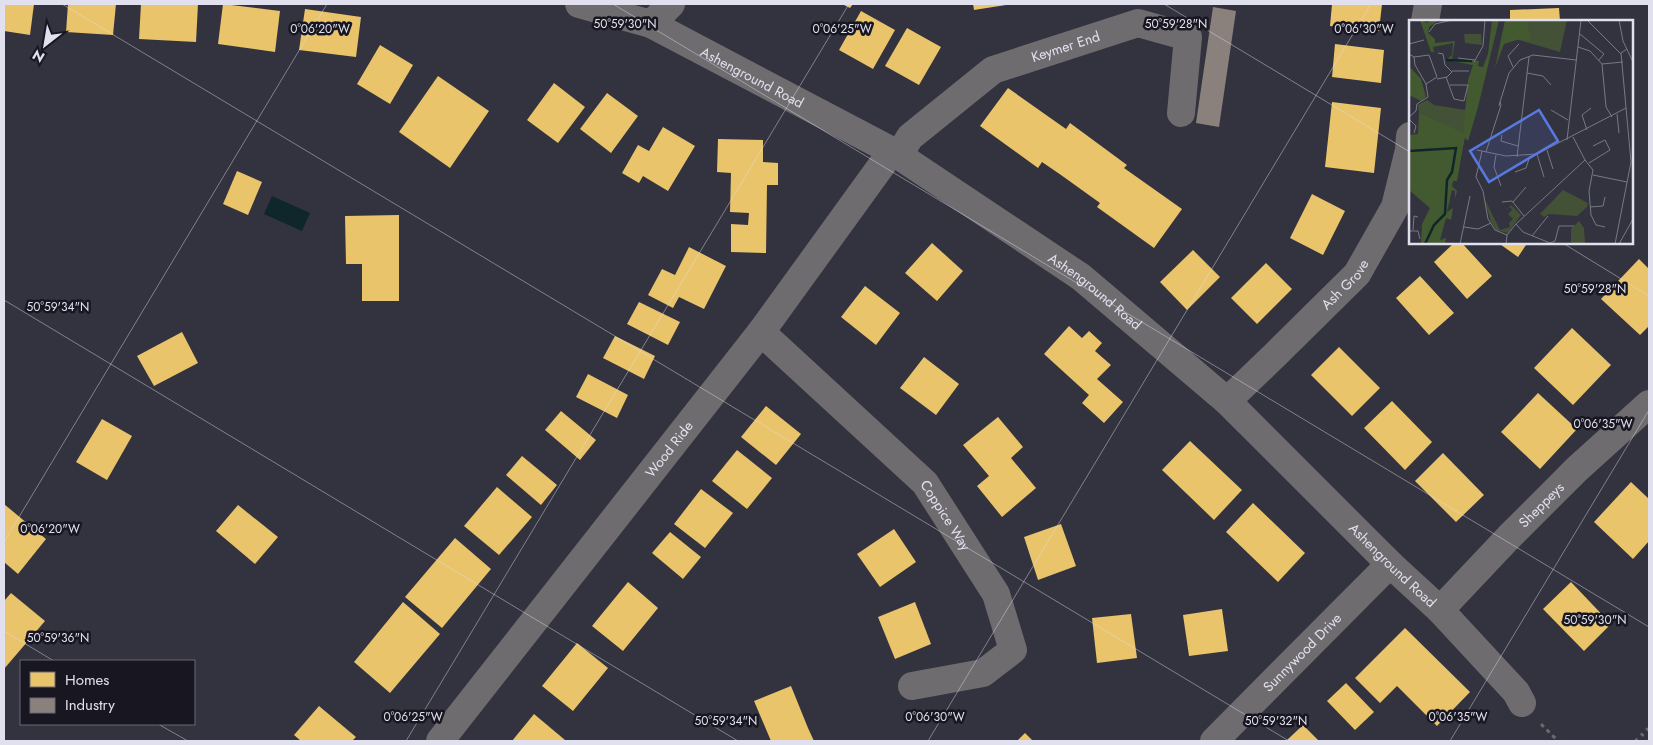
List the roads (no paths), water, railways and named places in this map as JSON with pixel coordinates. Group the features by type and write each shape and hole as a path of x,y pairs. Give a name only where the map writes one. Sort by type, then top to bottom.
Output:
{"street":[{"name":"Ashenground Road","path":"579,4 651,24 895,153 1081,277 1227,401 1390,564 1440,610 1516,692 1522,703"},
{"path":"651,24 671,4"},
{"path":"1425,20 1428,4"},
{"name":"Keymer End","path":"895,153 910,137 993,70 1138,23 1188,37 1181,112"},
{"name":"Wood Ride","path":"440,741 761,332 895,153"},
{"name":"Ash Grove","path":"1227,401 1357,274 1396,207 1409,154"},
{"name":"Coppice Way","path":"761,332 925,483 996,594 1013,650 983,673 912,686"},
{"name":"Sheppeys","path":"1440,610 1577,469 1649,404"},
{"name":"Sunnywood Drive","path":"1214,741 1390,564"}],"railway":[{"path":"1636,741 1649,728"}]}
